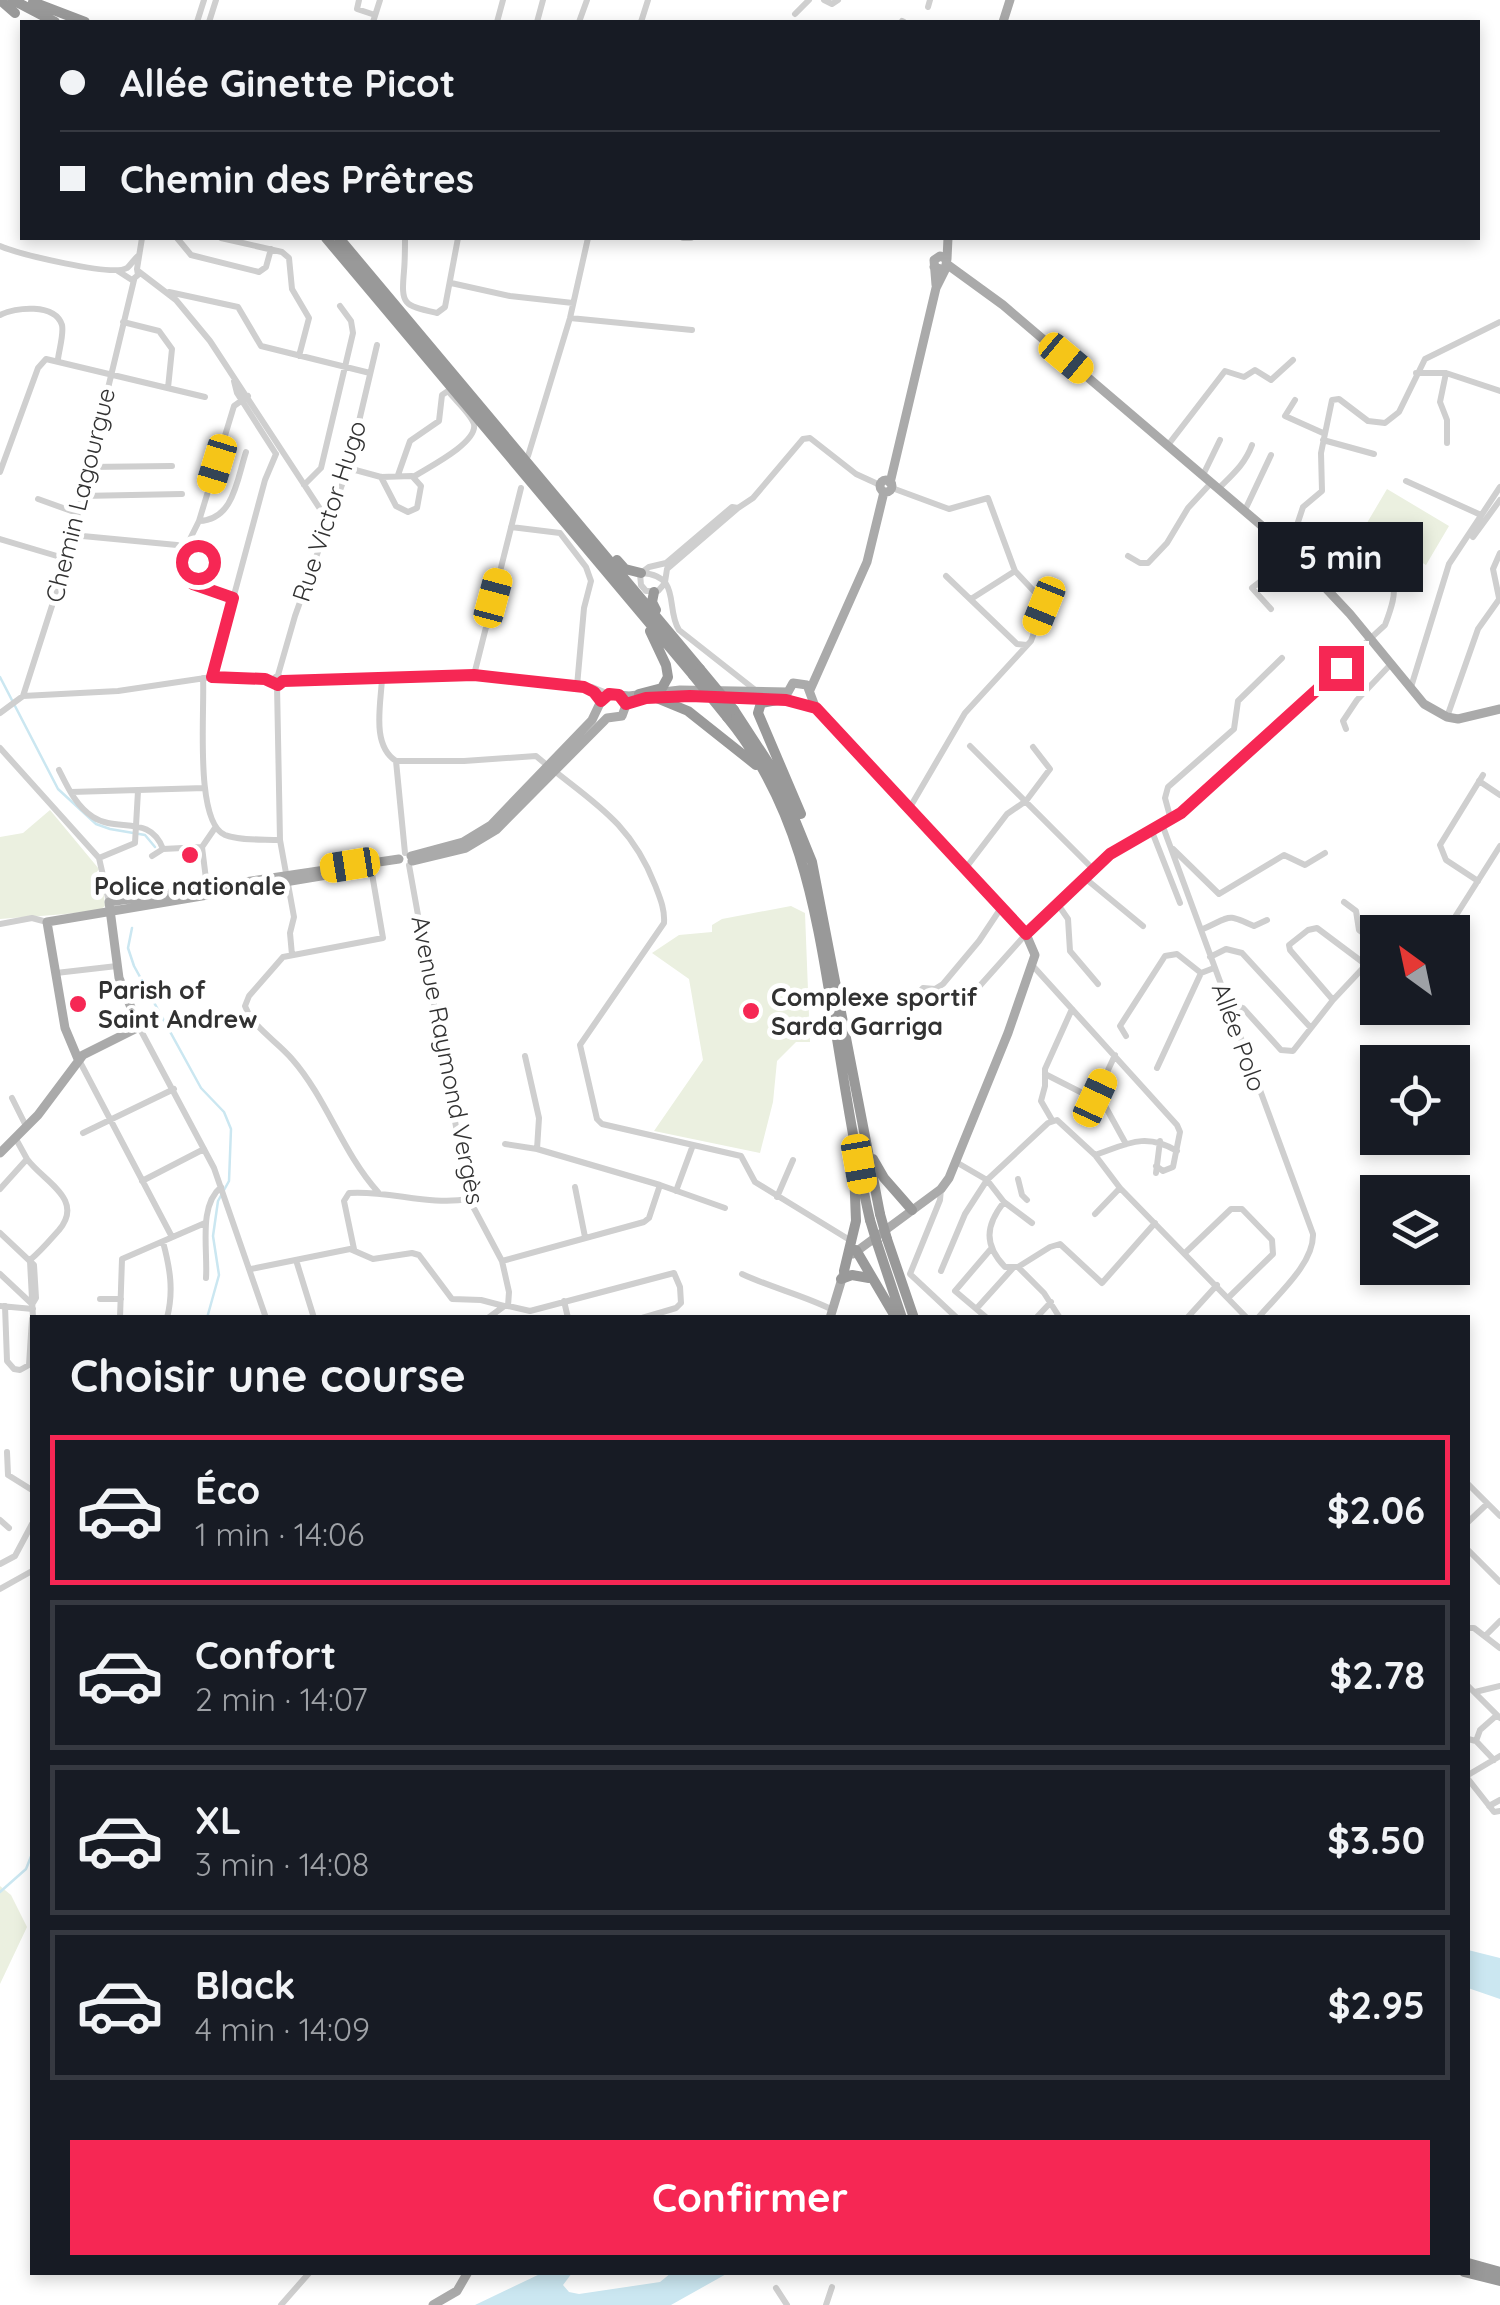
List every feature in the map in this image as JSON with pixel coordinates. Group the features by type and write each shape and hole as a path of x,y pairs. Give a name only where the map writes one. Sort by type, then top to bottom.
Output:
{"highway":[{"path":"0,0 15,13"},
{"path":"13,0 51,20"},
{"path":"31,1 64,20"},
{"path":"31,1 81,20"},
{"path":"328,240 770,764 812,862 828,931"},
{"path":"341,240 685,652"},
{"path":"539,478 560,494 625,569 641,573"},
{"path":"608,574 648,628 668,673 662,688 639,694"},
{"path":"654,592 654,607 696,672"},
{"path":"654,697 688,711 768,776"},
{"path":"785,698 761,703 758,713 818,862 867,1146 875,1217"},
{"path":"730,714 768,776 788,819 813,898 847,1094 898,1315"},
{"path":"847,1094 856,1202 854,1245 843,1275 872,1280"},
{"path":"867,1146 884,1178 903,1200 916,1206"},
{"path":"882,1241 913,1315"},
{"path":"854,1245 897,1315"},
{"path":"1470,2264 1500,2271"},
{"path":"1470,2274 1500,2281"}],"main road":[{"path":"607,699 626,704 654,697 785,698 808,690 867,562 948,240"},
{"path":"942,264 1003,304 1292,552 1372,639 1424,704 1447,717 1477,716 1500,709"},
{"path":"785,698 793,683 808,690 816,708 1026,934 1033,947 1033,966 956,1162 941,1189 854,1245"},
{"path":"551,769 607,699 688,690 785,698"},
{"path":"607,699 607,718"},
{"path":"78,1059 64,1028 48,922 208,889 371,868 452,846 480,832 607,718 619,718 626,704"},
{"path":"110,907 406,859"},
{"path":"0,1154 27,1127 78,1059 140,1028 124,996 110,907"},
{"path":"832,1314 843,1275"},
{"path":"433,2305 457,2291 466,2275"}],"street":[{"path":"359,0 357,9 374,19 380,0"},
{"path":"795,14 810,0"},
{"path":"824,0 832,4 838,0"},
{"path":"130,273 142,240"},
{"path":"179,240 196,258 259,272 266,267 271,249"},
{"path":"233,240 271,249 289,258 292,289 308,313 299,356"},
{"path":"405,240 402,299 409,306 442,312 458,240"},
{"path":"528,456 570,318 588,240"},
{"path":"0,246 62,264 149,278 210,341 232,375 240,399 276,454 286,458"},
{"name":"Chemin Lagourgue","path":"17,700 66,559 130,293 130,273"},
{"path":"451,283 510,296 573,302"},
{"path":"166,292 238,308 261,346 370,373"},
{"path":"304,485 321,468 353,326 340,306"},
{"path":"0,314 29,308 57,318 62,328 55,359"},
{"path":"570,318 692,330"},
{"path":"123,322 158,331 172,349 168,388"},
{"path":"1271,610 1252,588 1292,552 1303,507 1322,492 1323,437 1334,398 1374,423 1391,420 1399,412 1415,373 1430,355 1500,322"},
{"name":"Rue Victor Hugo","path":"292,955 290,933 294,916 278,837 278,681 348,468 376,345"},
{"path":"0,472 43,360 55,359 111,372 205,398"},
{"path":"1168,445 1225,372 1244,377 1255,370 1271,380 1293,360"},
{"path":"1415,373 1446,373 1500,391"},
{"path":"1446,373 1440,402 1447,420 1447,444"},
{"path":"348,468 382,477 413,477 468,442 473,422 448,391 442,395 439,421 410,441 398,475"},
{"path":"240,399 328,521"},
{"path":"233,598 193,584 198,556 187,545 200,522 240,399"},
{"path":"1295,400 1284,416 1323,437 1374,454"},
{"path":"738,508 732,507 666,562 648,566 641,573 640,585 654,592 672,564 753,498 800,440 807,438 856,474 949,509 988,498 1015,571 1045,602 1028,644 965,713 913,807 908,809"},
{"path":"1212,482 1220,440"},
{"path":"1128,556 1140,564 1148,563 1212,482 1241,468 1252,445"},
{"path":"200,522 216,519 228,508 246,452"},
{"path":"276,454 208,678 205,788 215,828 234,837 278,837"},
{"path":"1245,510 1270,455"},
{"path":"88,467 172,466"},
{"path":"382,477 396,506 408,512 416,508 421,491 413,477"},
{"path":"1406,481 1482,515"},
{"path":"1410,688 1444,576 1500,487"},
{"path":"474,675 522,488"},
{"path":"81,496 182,494"},
{"path":"38,499 77,513"},
{"path":"1473,537 1500,500"},
{"path":"322,510 334,506"},
{"path":"511,527 560,533 586,567 591,581 584,608 581,687"},
{"path":"72,534 177,544"},
{"path":"0,539 66,559"},
{"path":"968,999 1026,934 1094,870 1122,846 1171,820 1240,762 1385,625 1393,578 1367,553"},
{"path":"1447,717 1478,630 1499,599 1493,568 1500,553"},
{"path":"656,566 674,602 673,617 679,630 750,687 765,694"},
{"path":"971,599 1015,571"},
{"path":"641,573 665,579"},
{"path":"946,576 1017,644 1028,644"},
{"path":"1171,820 1165,798 1168,787 1234,728 1238,701 1282,658"},
{"path":"281,664 296,682"},
{"path":"1346,729 1343,721 1356,700 1392,664"},
{"path":"0,713 17,700 208,678 296,682 474,675 599,688 607,699"},
{"name":"Avenue Raymond Vergès","path":"382,678 381,744 396,761 406,859 465,1200 502,1261 510,1298 506,1306"},
{"path":"970,746 1094,870"},
{"path":"964,870 1050,769 1033,747"},
{"path":"0,748 99,858 110,907"},
{"path":"396,761 536,756 619,822 645,858 665,913 661,930 580,1045 594,1114 602,1124 741,1156 751,1178 854,1245"},
{"path":"59,770 80,806 96,819 137,825 158,838 163,849"},
{"path":"1478,881 1446,860 1440,845 1481,778 1500,795"},
{"path":"70,792 205,788"},
{"path":"99,858 135,840 138,791"},
{"name":"Allée Polo","path":"1162,824 1314,1242 1260,1315"},
{"path":"208,889 202,848 215,828"},
{"path":"1152,829 1180,904"},
{"path":"1169,845 1219,894 1279,857 1288,856 1304,866 1325,853"},
{"path":"1456,915 1500,846"},
{"path":"152,856 163,849 202,848"},
{"path":"371,868 383,938 282,957 249,996 246,1009 312,1085 374,1192"},
{"path":"1086,879 1143,926"},
{"path":"1344,902 1356,911 1360,931"},
{"path":"1058,906 1068,919 1070,951 1098,984"},
{"path":"913,999 923,988 935,989 943,984 1001,908"},
{"path":"1203,929 1231,916 1254,926 1267,920"},
{"path":"0,924 32,918 48,922"},
{"path":"1334,1000 1289,945 1317,928 1360,960"},
{"path":"1210,957 1226,949 1242,952 1311,1028"},
{"path":"1126,1036 1120,1026 1164,956 1177,954 1201,973"},
{"path":"56,973 117,966"},
{"path":"1033,966 1177,1125 1180,1132 1176,1161 1169,1170 1156,1170 1160,1141"},
{"path":"1157,1068 1201,973 1214,968"},
{"path":"1227,1004 1242,1008 1276,1046 1287,1052 1298,1046 1360,970"},
{"path":"1072,1008 1044,1074 1041,1102 1052,1120 1062,1122 1120,1188 1244,1315"},
{"path":"140,1028 223,1190 265,1315"},
{"path":"1095,1098 1115,1054"},
{"path":"525,1056 540,1129 538,1150"},
{"path":"78,1059 172,1238"},
{"path":"1044,1074 1095,1098 1111,1114 1126,1144"},
{"path":"83,1134 174,1090"},
{"path":"12,1098 27,1127"},
{"path":"941,1271 965,1214 987,1180 1052,1120"},
{"path":"16,1138 26,1159 63,1195 69,1208 65,1222 30,1260 33,1311"},
{"path":"1094,1155 1140,1140 1160,1141 1177,1151"},
{"path":"505,1144 660,1185 725,1208"},
{"path":"676,1191 693,1145"},
{"path":"142,1181 204,1149"},
{"path":"0,1189 26,1159"},
{"path":"777,1197 793,1160"},
{"path":"956,1162 987,1180 1004,1201 1032,1222"},
{"path":"1004,1201 1024,1198 1018,1179"},
{"path":"502,1261 648,1220 660,1185"},
{"path":"575,1186 585,1237"},
{"path":"1094,1214 1120,1188"},
{"path":"941,1189 910,1274 954,1315"},
{"path":"206,1278 205,1222 212,1196 223,1190"},
{"path":"354,1249 344,1198 349,1193 465,1200"},
{"path":"1004,1201 989,1230 990,1250 1004,1267 1016,1268 1051,1302 1058,1315"},
{"path":"1186,1252 1232,1209 1242,1209 1262,1229 1272,1240 1273,1254 1229,1297"},
{"path":"120,1315 122,1259 205,1222"},
{"path":"977,1308 1016,1268 1060,1244 1104,1281 1156,1223"},
{"path":"0,1232 34,1265 33,1311"},
{"path":"163,1242 170,1271 169,1315"},
{"path":"250,1269 354,1249 372,1259 416,1254 452,1299 491,1302 528,1311 674,1274 681,1302 658,1315"},
{"path":"984,1315 955,1290 990,1250"},
{"path":"296,1260 313,1315"},
{"path":"0,1274 33,1311"},
{"path":"742,1274 832,1314"},
{"path":"1190,1315 1218,1285"},
{"path":"20,1293 30,1288"},
{"path":"100,1299 121,1299"},
{"path":"564,1301 567,1315"},
{"path":"491,1302 492,1315 506,1306"},
{"path":"1039,1315 1051,1302"},
{"path":"30,1360 25,1368 9,1366 3,1306 33,1311"},
{"path":"8,1452 8,1475 30,1489"},
{"path":"1470,1486 1500,1516"},
{"path":"1470,1520 1486,1505"},
{"path":"0,1520 10,1528"},
{"path":"0,1564 16,1556 30,1528"},
{"path":"1470,1552 1500,1582"},
{"path":"0,1589 30,1572"},
{"path":"1486,1636 1500,1622"},
{"path":"1470,1629 1500,1648"},
{"path":"1470,1689 1500,1686"},
{"path":"1470,1689 1498,1716 1472,1740 1497,1758 1470,1776"},
{"path":"1470,1780 1488,1806 1494,1812 1500,1811"},
{"path":"1488,1806 1500,1800"},
{"path":"281,2305 307,2275"},
{"path":"826,2305 832,2286"},
{"path":"776,2288 787,2305"}],"green space":[{"path":"1387,489 1449,526 1426,565 1364,528"},
{"path":"50,810 99,869 96,873 103,885 105,906 87,912 0,919 0,837 23,833"},
{"name":"Complexe sportif Sarda Garriga","path":"791,906 805,913 810,1042 796,1042 777,1061 773,1102 760,1153 654,1131 703,1060 689,979 652,953 679,935 712,932 712,925 722,919"},
{"path":"0,1886 11,1895 27,1927 0,1984"}],"water":[{"path":"1470,1950 1500,1958 1500,1999 1470,1989"},
{"path":"538,2275 570,2275 563,2285 569,2292 579,2294 660,2282 669,2275 724,2275 671,2305 475,2305"}],"waterway":[{"path":"0,677 58,789 96,824 145,835 155,847"},
{"path":"132,928 128,948 134,966 201,1088 224,1112 231,1129 229,1181 218,1201 213,1236 219,1275 208,1315"},
{"path":"0,1892 26,1869 30,1859"}],"place":[{"name":"Police nationale","path":"190,855"},
{"name":"Parish of Saint Andrew","path":"78,1004"},
{"name":"Complexe sportif Sarda Garriga","path":"751,1011"}],"route":[{"path":"198,562 193,584 233,598 212,677 265,679 278,685 283,681 474,675 584,687 601,701 614,694 626,704 646,698 690,696 790,700 816,708 1026,934 1110,854 1181,813 1341,668"}]}
